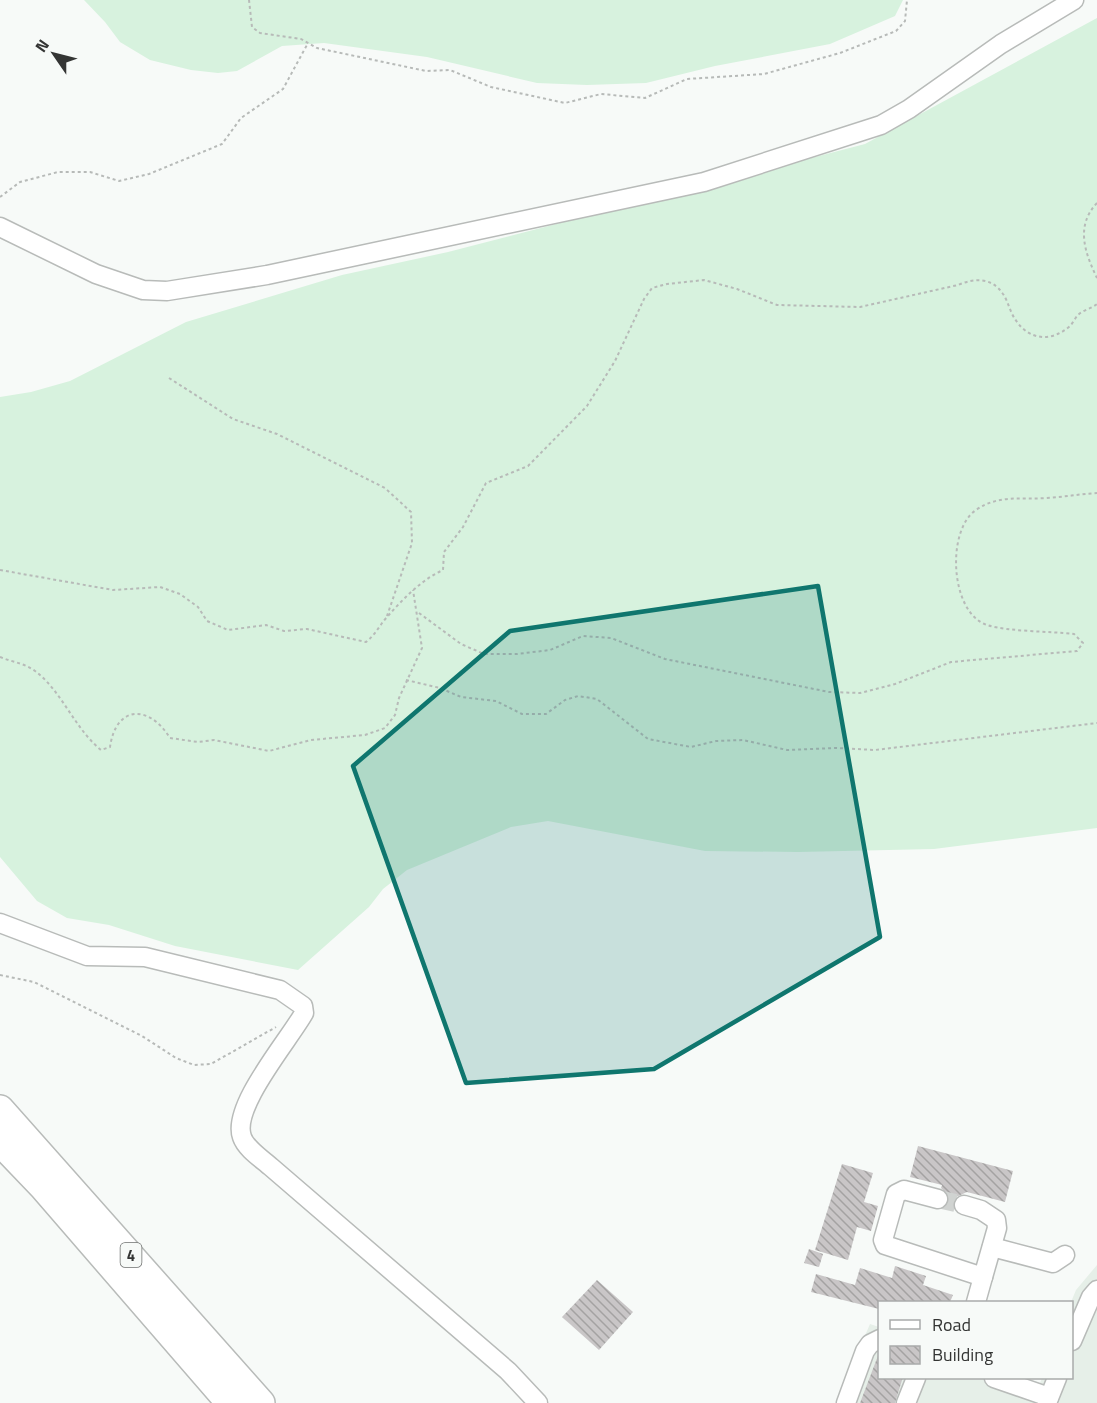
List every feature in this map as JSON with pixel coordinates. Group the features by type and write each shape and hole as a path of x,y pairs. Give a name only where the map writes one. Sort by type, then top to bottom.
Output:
{"highway":[{"name":"4","path":"0,1109 261,1403"},
{"name":"4","path":"0,1142 51,1196 230,1403"}],"street":[{"path":"0,228 96,274 143,290 167,291 267,275 704,182 870,128 909,109 1001,44 1074,0"},
{"path":"0,923 87,956 145,957 280,990 298,1001 304,1010 245,1106 241,1136 247,1145 271,1167 508,1371 538,1403"},
{"path":"938,1199 896,1187 883,1240 885,1245 983,1276"},
{"path":"964,1205 981,1210 996,1220 997,1228 976,1301"},
{"path":"992,1247 1053,1263 1065,1255"},
{"path":"1073,1337 1091,1297 1097,1290"},
{"path":"846,1403 865,1351 870,1344 878,1340"},
{"path":"906,1403 915,1379"},
{"path":"986,1380 1044,1393 1055,1379"}],"path":[{"path":"249,0 252,27 260,33 301,39 316,48 416,69 450,70 491,87 565,103 601,94 645,98 687,79 764,74 840,53 896,31 905,21 907,0"},
{"path":"0,197 20,182 58,172 90,172 119,181 148,174 222,144 241,118 283,89 308,43"},
{"path":"1097,203 1091,209 1083,233 1084,250 1097,278"},
{"path":"386,618 427,577 443,570 444,552 463,526 486,483 528,466 587,406 615,361 644,299 652,288 704,280 737,289 777,305 860,308 958,285 973,279 988,282 1002,292 1015,320 1028,333 1042,339 1058,334 1070,326 1079,313 1090,310 1097,304"},
{"path":"0,570 113,590 160,587 180,594 198,607 207,621 228,630 266,625 284,631 307,629 366,642 378,633 386,618 412,543 411,512 385,488 277,434 233,419 169,378"},
{"path":"418,613 461,644 484,654 517,654 550,650 583,636 611,638 665,659 830,692 860,693 895,684 951,662 1077,651 1083,644 1074,634 986,625 968,613 955,575 960,532 974,511 1002,497 1046,498 1097,493"},
{"path":"0,657 23,663 36,672 87,738 101,750 110,747 112,734 121,721 133,714 150,715 161,724 170,738 198,742 214,740 269,751 311,740 365,735 385,728 395,715 406,680 422,648 413,590"},
{"path":"406,680 440,688 461,697 496,701 522,714 546,714 565,700 578,696 597,699 648,739 691,747 716,741 743,740 787,750 837,748 875,750 1097,723"},
{"path":"0,975 34,982 142,1036 176,1058 194,1065 211,1064 304,1010"}],"highlighted area":[{"path":"818,586 880,937 654,1069 466,1083 353,766 510,631"}],"shaded area":[{"path":"1097,1265 1097,1403 836,1403 870,1324 878,1327 878,1379 1026,1379 1040,1383 1042,1379 1073,1379 1071,1301 1076,1290"}],"green space":[{"path":"84,0 903,0 895,16 830,44 715,66 646,83 587,85 537,83 427,57 324,43 282,46 237,71 218,73 191,70 150,60 120,42"},
{"path":"1097,18 1097,828 934,849 798,852 705,851 548,821 511,827 407,870 383,889 369,907 298,970 175,946 109,925 67,918 37,901 0,857 0,397 31,392 70,381 186,322 342,275 448,252 865,144"}],"building":[{"path":"918,1146 1013,1171 1005,1202 967,1192 956,1197 953,1206 947,1205 949,1196 941,1188 942,1185 910,1177"},
{"path":"842,1164 873,1173 864,1202 878,1206 871,1231 857,1227 848,1260 815,1250"},
{"path":"809,1249 823,1254 819,1267 804,1263"},
{"path":"895,1266 926,1276 923,1285 953,1295 950,1301 878,1301 878,1309 811,1292 816,1274 855,1285 860,1268 892,1278"},
{"path":"597,1280 633,1312 599,1350 562,1317"},
{"path":"878,1356 878,1379 902,1379 895,1403 860,1403"}],"tunnel":[{"path":"938,1199 964,1205"}]}
